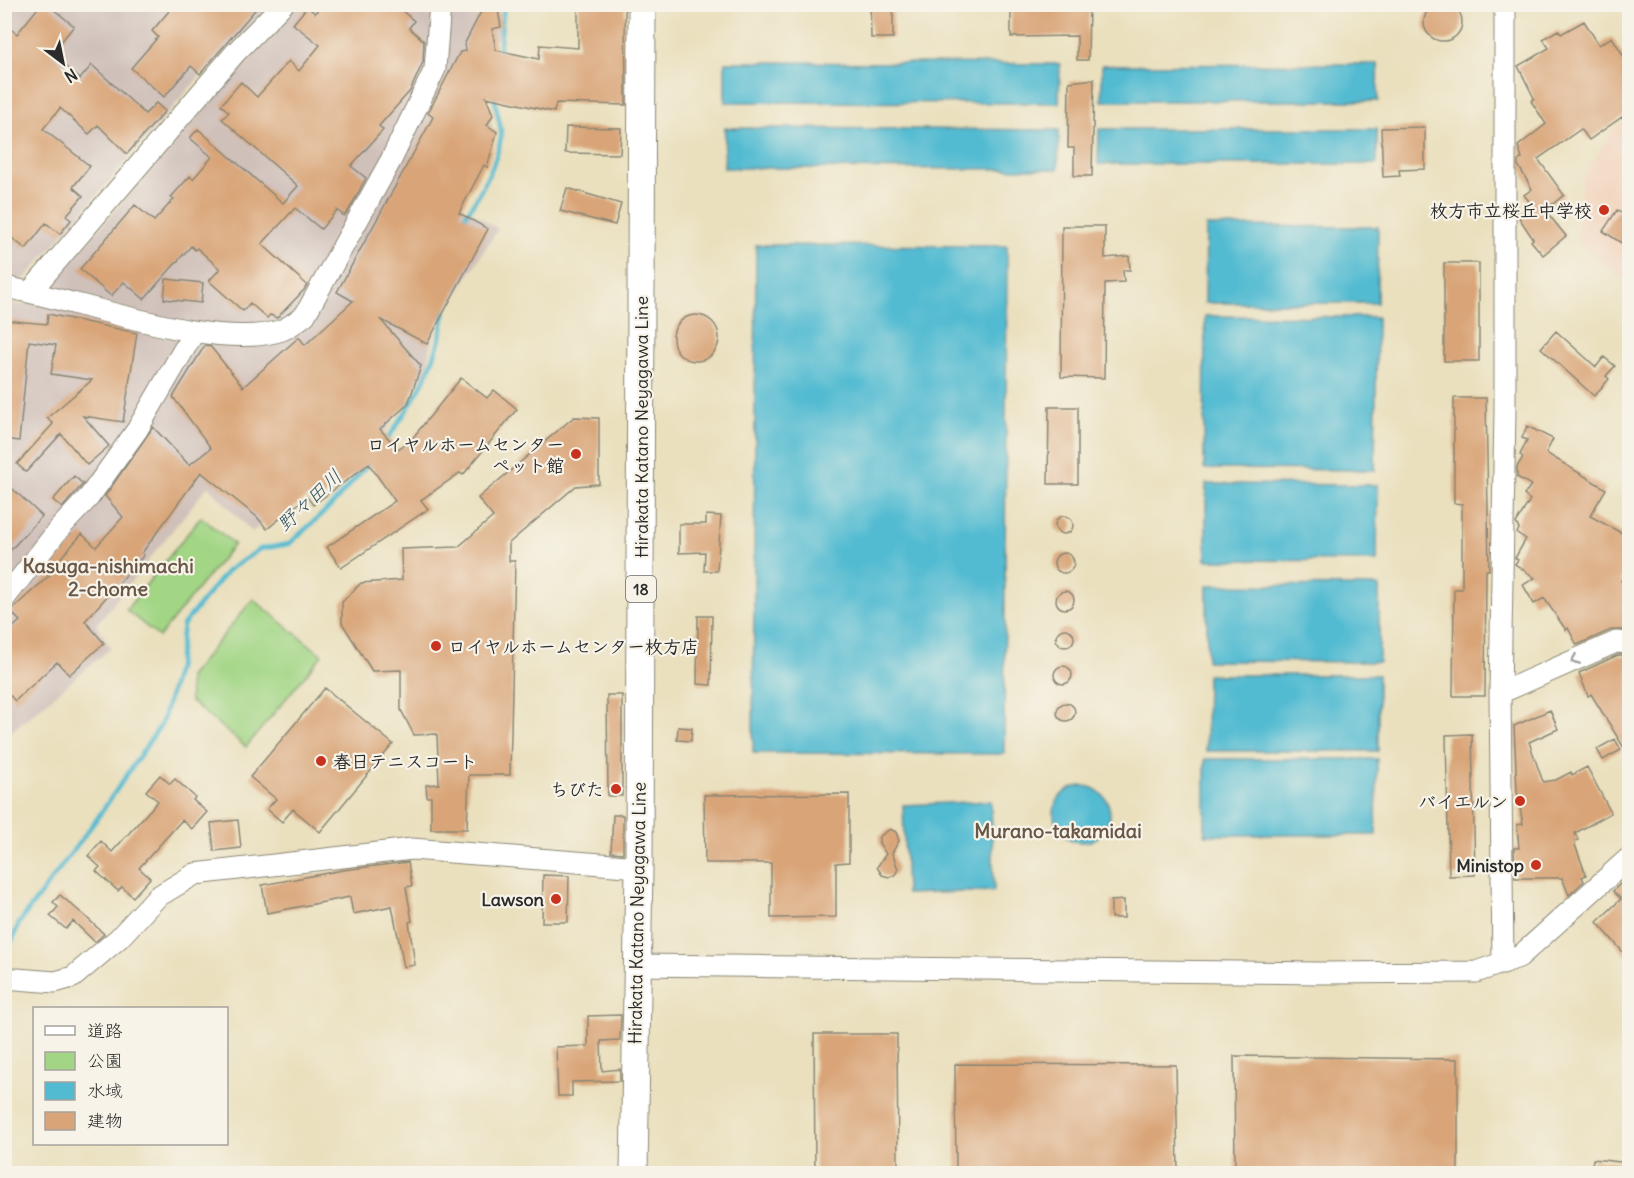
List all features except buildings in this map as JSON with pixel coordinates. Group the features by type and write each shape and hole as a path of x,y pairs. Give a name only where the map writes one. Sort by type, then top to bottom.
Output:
{"main road":[{"name":"Hirakata Katano Neyagawa Line","path":"634,1173 639,867 642,4"}],"street":[{"path":"31,291 235,53 283,4"},
{"path":"4,287 31,291 194,332 261,335 285,330 305,315 391,160 435,69 440,4"},
{"path":"1503,964 1500,693 1505,410 1505,4"},
{"path":"4,599 59,530 89,497 137,430 194,332"},
{"path":"1500,693 1616,642 1629,643"},
{"path":"4,978 55,982 73,977 119,938 157,897 195,874 412,849 639,867"},
{"path":"636,965 1329,973 1476,972 1519,957 1629,858"}],"shaded area":[{"path":"4,5 276,5 199,77 23,281 5,277"},
{"path":"296,5 497,5 503,40 495,39 483,89 492,127 483,157 455,201 498,229 435,328 426,370 384,434 252,532 208,486 96,625 111,648 11,732 4,723 4,301 25,305 72,259"},
{"name":"枚方市立桜丘中学校","path":"1629,117 1629,284 1577,240 1582,180 1614,128"}],"green space":[{"path":"201,517 234,544 159,637 126,610"},
{"path":"253,599 322,655 246,747 190,701 189,677"}],"water":[{"path":"725,62 1060,64 1059,103 725,102"},
{"path":"1378,64 1378,101 1102,101 1102,65"},
{"path":"725,128 1059,130 1058,169 724,168"},
{"path":"1099,129 1377,129 1377,164 1098,164"},
{"path":"1206,226 1378,227 1377,303 1205,303"},
{"path":"756,245 1007,246 1004,754 753,753"},
{"path":"1205,316 1377,317 1375,470 1204,469"},
{"path":"1206,484 1378,485 1377,561 1206,560"},
{"path":"1207,585 1379,586 1379,662 1207,661"},
{"path":"1207,675 1378,675 1378,751 1206,751"},
{"path":"1205,759 1377,759 1376,835 1205,835"},
{"path":"1082,786 1093,788 1102,794 1108,803 1110,814 1108,825 1102,834 1093,840 1082,842 1071,840 1062,834 1056,825 1054,814 1056,803 1062,794 1071,788"},
{"path":"991,801 994,891 906,894 903,805"}],"waterway":[{"name":"野々田川","path":"499,54 504,4"},
{"name":"野々田川","path":"462,221 486,181 499,148 501,132 495,95"},
{"name":"野々田川","path":"386,441 425,378 438,345 445,308"},
{"name":"野々田川","path":"4,952 12,941 19,923 96,820 162,723 178,665 183,625 227,571 260,549 289,544 331,506 368,464"}],"place":[{"name":"枚方市立桜丘中学校","path":"1604,210"},
{"name":"ロイヤルホームセンター ペット館","path":"576,454"},
{"name":"ロイヤルホームセンター枚方店","path":"436,646"},
{"name":"春日テニスコート","path":"321,761"},
{"name":"ちびた","path":"616,789"},
{"name":"バイエルン","path":"1520,801"},
{"name":"Ministop","path":"1536,865"},
{"name":"Lawson","path":"556,899"}],"district":[{"name":"Kasuga-nishimachi 2-chome","path":"108,576"},
{"name":"Murano-takamidai","path":"1058,830"}]}
